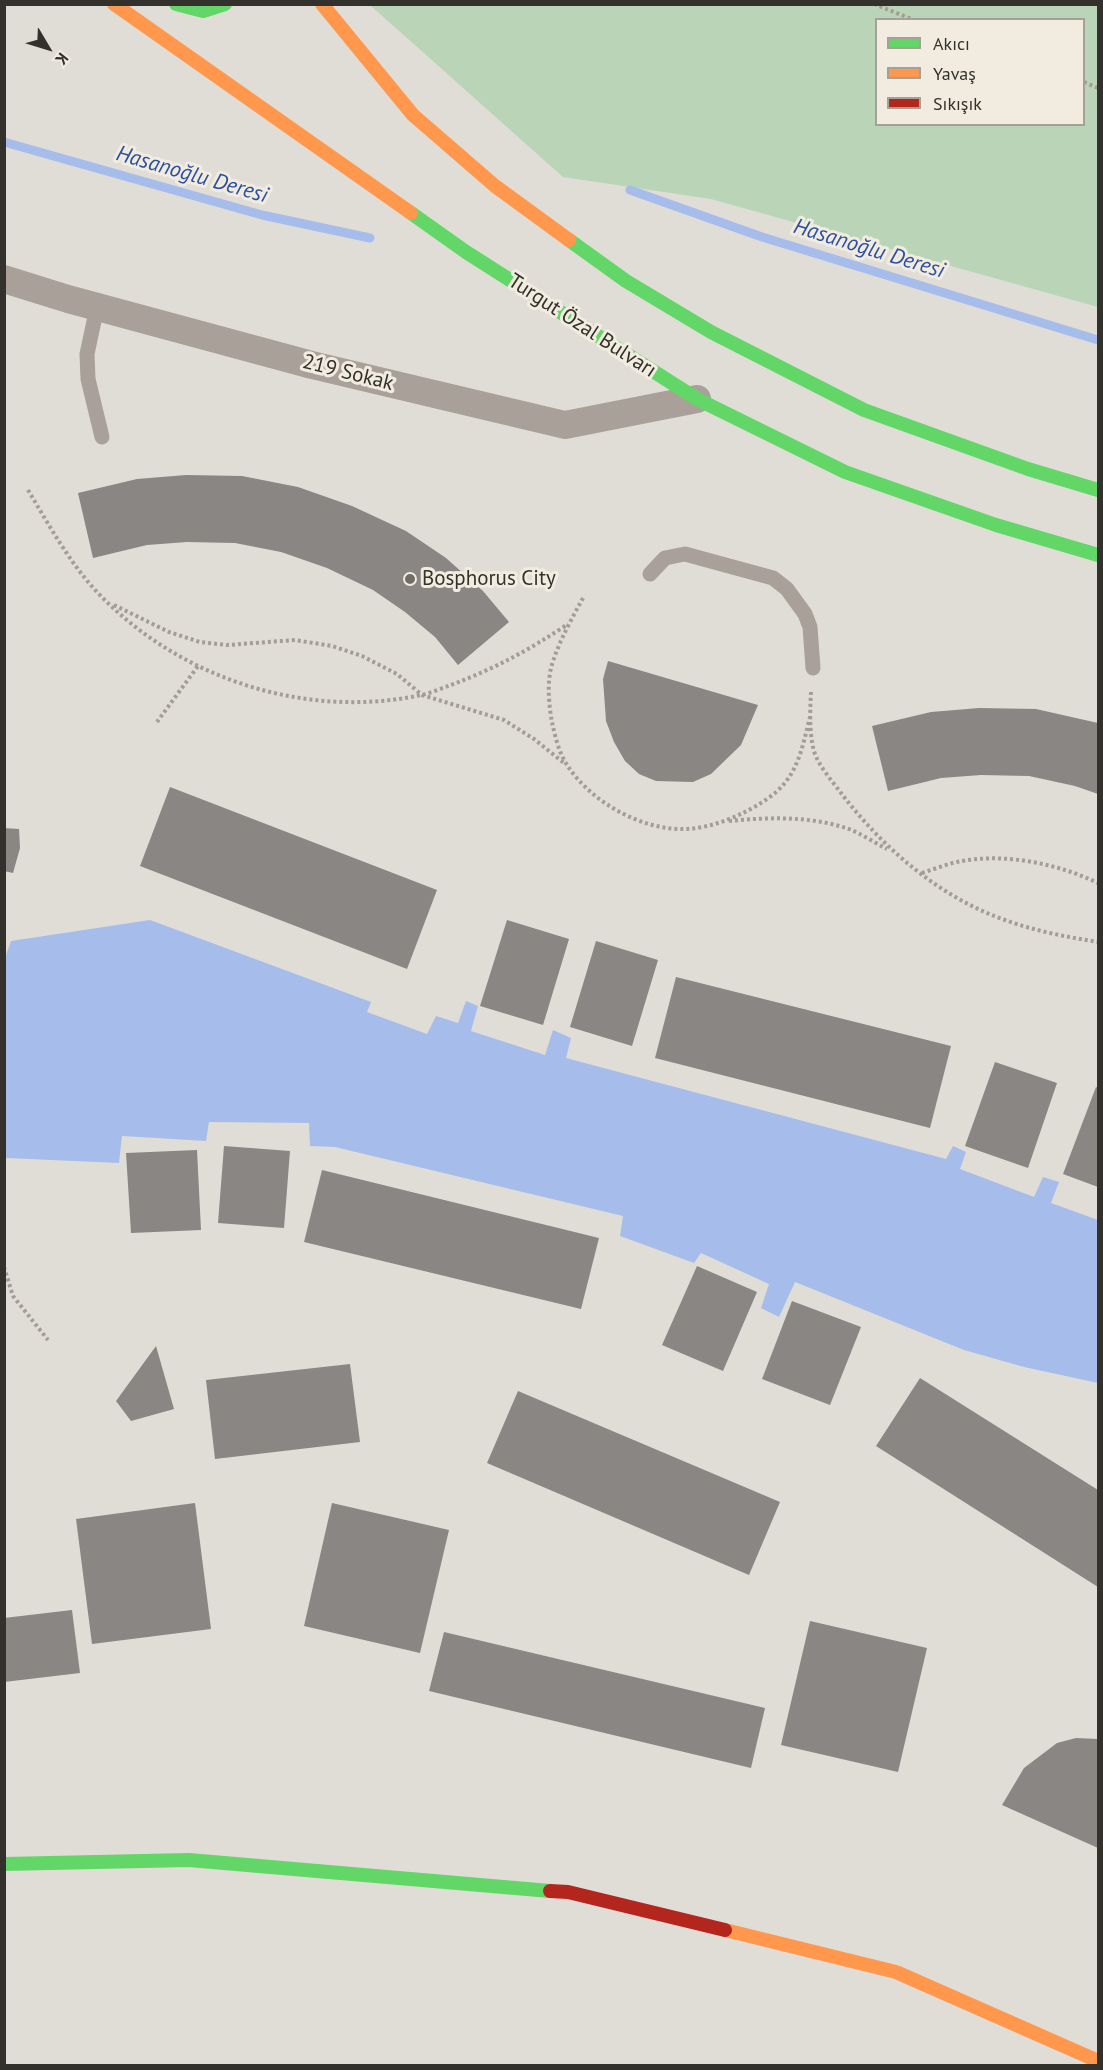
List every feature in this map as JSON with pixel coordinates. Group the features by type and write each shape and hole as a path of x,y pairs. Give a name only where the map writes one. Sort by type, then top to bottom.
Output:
{"main road":[{"name":"Turgut Özal Bulvarı","path":"114,4 466,252 697,399 845,472 996,525 1098,555"},
{"path":"176,4 203,11 225,4"},
{"path":"322,4 413,115 495,186 626,281 711,332 864,410 1028,469 1098,490"},
{"path":"4,1864 189,1860 568,1892 896,1972 1098,2061"}],"street":[{"name":"219 Sokak","path":"4,279 97,307 312,365 565,425 697,399"}],"lane":[{"path":"97,307 87,354 88,379 102,437"},
{"path":"650,574 665,558 685,554 773,578 787,589 805,614 810,627 813,668"}],"path":[{"path":"874,4 909,18"},
{"path":"28,490 68,556 97,593 175,656 269,693 356,702 422,695 495,669 568,624"},
{"path":"566,765 555,739 549,706 551,669 568,624 583,598"},
{"path":"108,602 169,633 200,642 227,645 295,640 332,646 362,656 397,674 422,695 504,720 534,739 566,765 590,792 620,813 652,825 687,829 726,821 782,817 850,830 891,851 943,890 1004,920 1058,935 1098,942"},
{"path":"157,722 198,666"},
{"path":"813,668 810,717 814,752 860,818 891,851"},
{"path":"726,821 756,807 784,785 799,758 810,717"},
{"path":"921,873 962,861 1020,860 1076,872 1098,883"},
{"path":"4,1267 13,1296 48,1340"}],"green space":[{"path":"370,5 1098,5 1098,307 711,199 563,177"}],"water":[{"path":"150,920 371,1002 367,1012 427,1034 436,1016 458,1023 466,1001 478,1006 471,1031 545,1055 553,1030 571,1038 566,1058 946,1159 953,1146 966,1152 960,1169 1034,1197 1043,1177 1059,1182 1051,1203 1098,1220 1098,1383 1024,1367 964,1350 795,1282 779,1317 761,1308 769,1284 701,1253 694,1263 620,1236 623,1216 335,1147 310,1146 309,1123 209,1122 206,1141 122,1136 119,1163 6,1158 5,1191 4,961 11,941"}],"building":[{"name":"Bosphorus City","path":"186,475 242,476 298,487 352,506 406,531 446,558 483,591 509,622 458,665 435,637 373,590 327,568 281,552 235,543 187,542 147,545 93,558 78,493 137,479"},
{"path":"608,661 758,705 741,745 711,774 693,782 656,781 639,774 625,761 606,721 603,679"},
{"path":"979,708 1036,709 1098,723 1098,794 1075,786 1029,776 981,775 941,778 888,791 872,726 931,712"},
{"path":"170,787 437,890 407,969 140,866"},
{"path":"4,828 19,829 20,848 13,873 4,871"},
{"path":"507,920 569,939 543,1025 480,1006"},
{"path":"596,941 658,960 632,1046 570,1027"},
{"path":"676,977 951,1046 930,1128 655,1058"},
{"path":"995,1062 1057,1083 1028,1168 965,1146"},
{"path":"1096,1087 1098,1088 1098,1187 1063,1174"},
{"path":"224,1146 290,1151 284,1228 218,1223"},
{"path":"197,1150 201,1230 131,1233 126,1153"},
{"path":"322,1170 599,1238 581,1309 304,1242"},
{"path":"697,1266 757,1292 723,1371 662,1345"},
{"path":"792,1301 861,1327 830,1405 762,1379"},
{"path":"156,1346 174,1409 131,1421 116,1401"},
{"path":"350,1364 360,1442 215,1459 206,1380"},
{"path":"920,1378 1098,1490 1098,1587 876,1446"},
{"path":"518,1391 780,1502 749,1575 487,1463"},
{"path":"195,1503 211,1629 92,1644 76,1519"},
{"path":"332,1503 449,1530 420,1653 304,1626"},
{"path":"72,1610 80,1673 4,1682 4,1618"},
{"path":"810,1621 927,1648 898,1772 781,1745"},
{"path":"444,1632 765,1708 751,1768 429,1691"},
{"path":"1076,1738 1098,1739 1098,1848 1002,1805 1024,1768 1057,1743"}],"waterway":[{"name":"Hasanoğlu Deresi","path":"4,142 262,215 370,238"},
{"name":"Hasanoğlu Deresi","path":"630,190 762,237 1098,340"}],"traffic: fast":[{"path":"176,4 203,11 225,4"},
{"path":"411,213 466,252 697,399 845,472 996,525 1098,555"},
{"path":"569,240 626,281 711,332 864,410 1028,469 1098,490"},
{"path":"4,1864 189,1860 550,1891"}],"traffic: slow":[{"path":"114,4 411,213"},
{"path":"322,4 413,115 495,186 569,240"},
{"path":"725,1930 896,1972 1098,2061"}],"traffic: jam":[{"path":"550,1891 568,1892 725,1930"}],"place":[{"name":"Bosphorus City","path":"410,579"}]}
